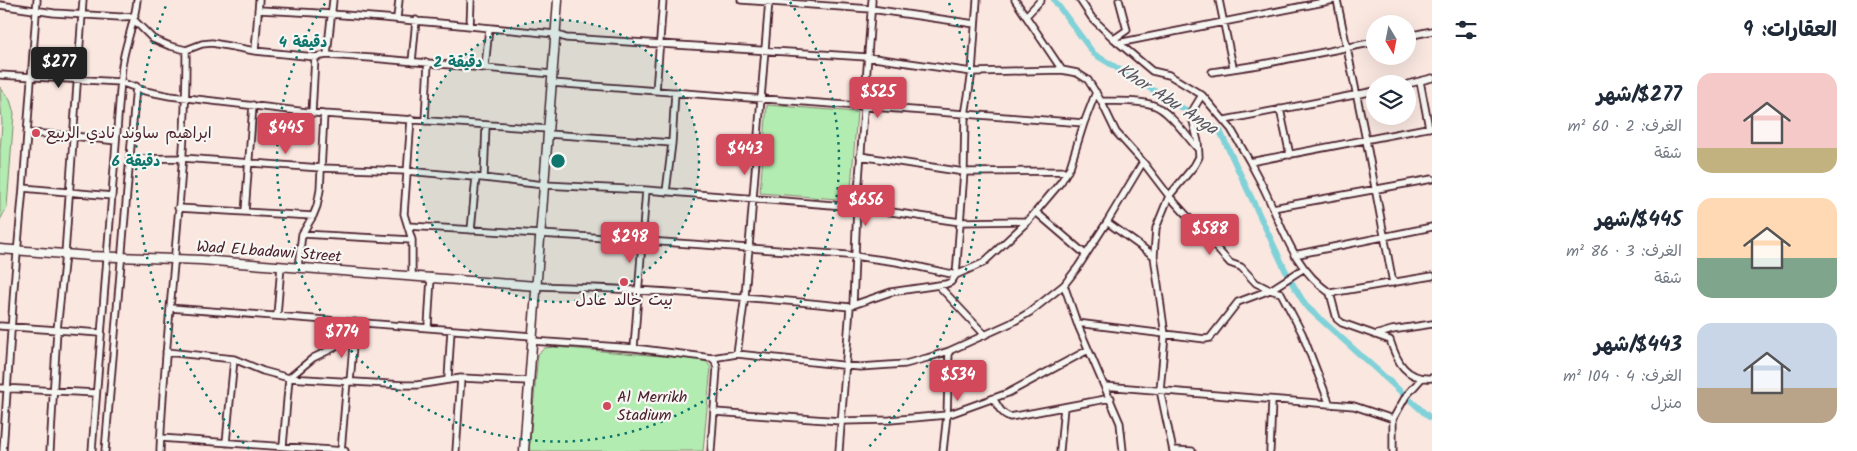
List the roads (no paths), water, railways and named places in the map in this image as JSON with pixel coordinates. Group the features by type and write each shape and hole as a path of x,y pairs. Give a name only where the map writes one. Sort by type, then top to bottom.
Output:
{"street":[{"path":"3,451 11,326 24,188 38,0"},
{"path":"50,451 57,330 65,254 83,0"},
{"path":"92,451 120,82 124,48 135,18 137,0"},
{"path":"255,51 259,0"},
{"path":"327,55 333,0"},
{"path":"397,18 400,0"},
{"path":"470,0 470,26"},
{"path":"524,451 558,0"},
{"path":"656,91 663,0"},
{"path":"741,0 871,9 975,24"},
{"path":"839,451 872,0"},
{"path":"956,275 964,172 965,115 972,72 977,0"},
{"path":"1015,0 1062,70"},
{"path":"1026,16 1041,0"},
{"path":"1082,0 1096,23 1116,41 1152,71 1169,75 1202,94 1225,120 1250,162 1294,255 1319,286 1330,293 1432,276"},
{"path":"1116,41 1127,30 1119,0"},
{"path":"1219,0 1233,68"},
{"path":"1116,41 1335,0 1357,95 1393,283"},
{"path":"737,354 745,296 769,1"},
{"path":"0,5 82,15 135,18 153,39 186,50 202,44 212,43 255,51 315,57 327,55 552,74"},
{"path":"258,10 397,18 556,34 566,38 867,57 972,72 1062,70 1082,75 1088,80 1102,101 1116,132 1230,263 1241,267 1256,283 1281,293 1302,333 1330,405"},
{"path":"412,62 416,20"},
{"path":"485,68 489,28"},
{"path":"1416,34 1432,31"},
{"path":"1212,72 1366,44"},
{"path":"160,451 186,98 186,50"},
{"path":"312,113 315,57"},
{"path":"425,121 428,63"},
{"path":"0,75 120,82 136,86 145,91 186,98 312,113 486,125 672,143"},
{"path":"1416,82 1432,78"},
{"path":"1250,162 1430,128 1420,81"},
{"path":"552,83 864,108 1084,123"},
{"path":"105,451 136,86"},
{"path":"666,192 672,143 675,92"},
{"path":"536,286 638,289 745,296 851,306 891,292 939,286 951,282 956,275 983,263 1028,221 1061,182 1068,171 1096,92"},
{"path":"1225,120 1366,93"},
{"path":"1192,451 1173,450 1160,390 1165,335 1154,256 1156,228 1170,196 1198,161 1199,150 1191,113 1202,94"},
{"path":"1102,101 1142,103 1155,106 1170,118 1199,150"},
{"path":"245,212 253,105"},
{"path":"1280,109 1290,154"},
{"path":"298,267 302,234 317,206 324,114"},
{"path":"410,120 404,214 412,240 412,276"},
{"path":"484,178 486,125"},
{"path":"28,133 116,141"},
{"path":"860,156 964,172 1068,171"},
{"path":"130,158 182,158 321,168 407,171 544,185 646,190 857,207 960,222 1028,221"},
{"path":"170,308 428,327 712,358 737,354 845,366 905,364 949,351 985,335 1030,312 1064,284 1078,267 1143,162"},
{"path":"471,230 476,178"},
{"path":"1273,208 1432,179"},
{"path":"24,188 112,196"},
{"path":"634,348 646,190"},
{"path":"178,208 313,216"},
{"path":"1036,212 1085,254"},
{"path":"1107,222 1154,256"},
{"path":"408,226 854,256 956,275"},
{"path":"1294,255 1432,227"},
{"path":"302,234 412,240"},
{"name":"Wad ELbadawi Street","path":"0,250 107,257 174,258 536,286"},
{"path":"277,316 281,266"},
{"path":"1077,323 1199,339 1210,338 1238,302 1270,290 1303,268"},
{"path":"428,327 431,277"},
{"path":"1064,284 1077,323 1120,422 1123,451"},
{"path":"939,286 985,335"},
{"path":"1330,293 1337,319 1342,323 1374,336 1390,340 1396,359 1408,372 1422,378 1432,378"},
{"path":"160,438 226,443 266,449 283,446 343,451 355,322"},
{"path":"1374,336 1392,330 1432,324"},
{"path":"0,326 100,333"},
{"path":"448,379 451,330"},
{"path":"283,446 289,378 313,358 334,346 354,338"},
{"path":"715,412 841,422 947,415 1008,393 1088,350"},
{"path":"943,451 947,415 949,351"},
{"path":"166,352 234,359 263,372 289,378 417,385 460,378 528,381"},
{"path":"711,451 717,368 712,358"},
{"path":"226,443 234,359"},
{"path":"456,451 460,378"},
{"path":"1393,451 1393,419 1406,396 1422,378"},
{"path":"1104,386 1354,406 1393,419"},
{"path":"0,388 96,393"},
{"path":"993,398 1005,415 1010,417 1111,398"},
{"path":"1270,451 1272,400"},
{"path":"1060,451 1064,407"}],"waterway":[{"name":"Khor Abu Anga","path":"1054,0 1094,54 1220,131 1289,278 1306,306 1432,418"}],"place":[{"name":"ابراهيم ساوند نادي الربيع","path":"36,133"},
{"name":"بيت خالد عادل","path":"624,282"},
{"name":"Al Merrikh Stadium","path":"607,406"}]}
